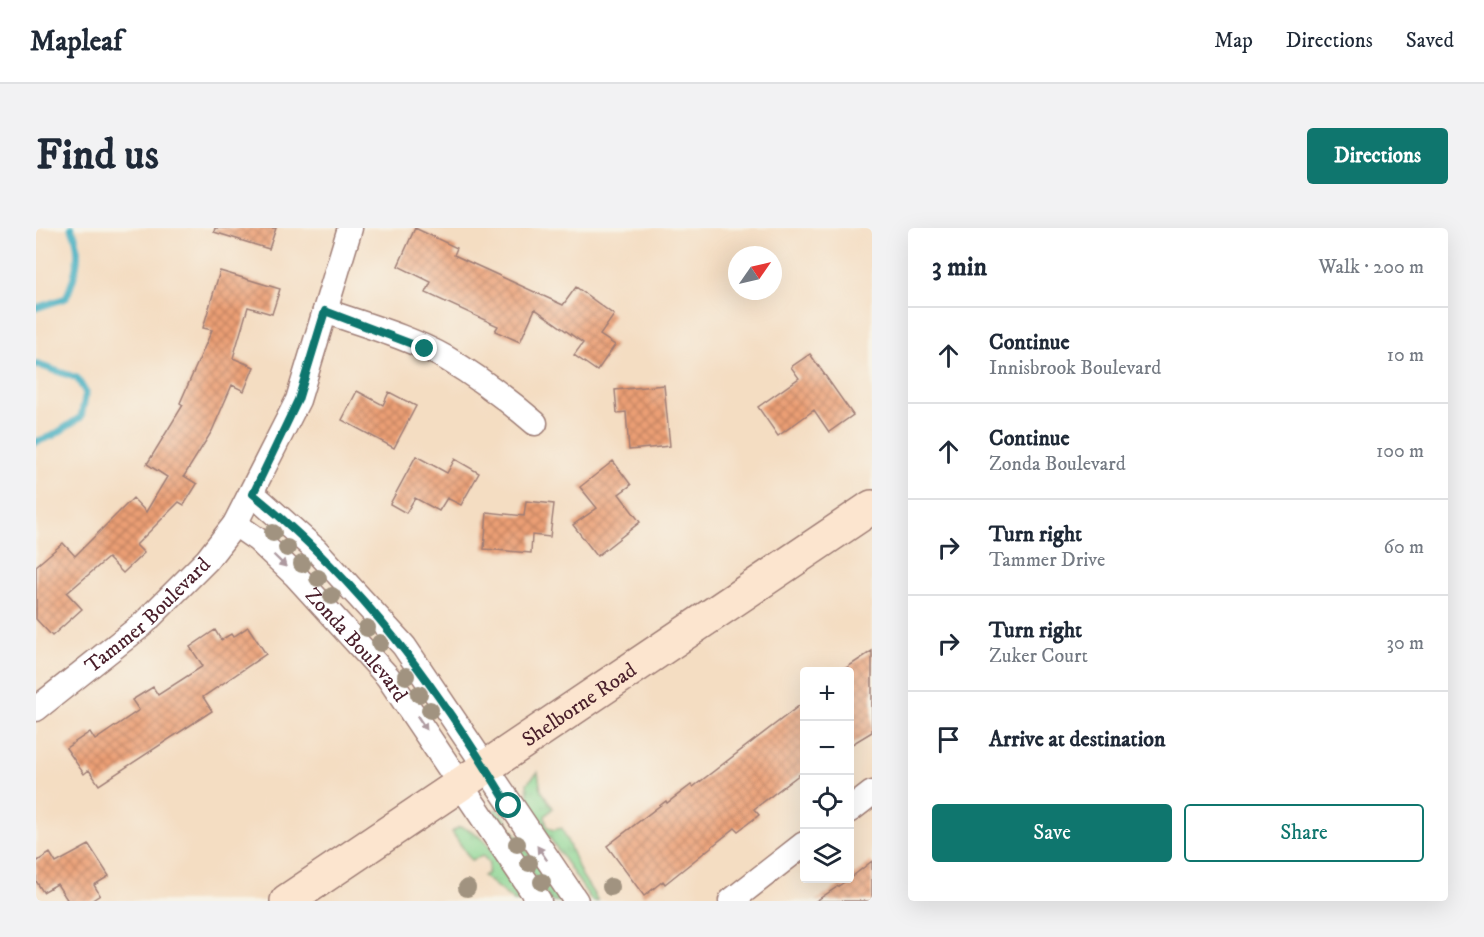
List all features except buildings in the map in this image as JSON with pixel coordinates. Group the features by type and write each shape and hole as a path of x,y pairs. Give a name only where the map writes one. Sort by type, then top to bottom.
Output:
{"street":[{"name":"Tammer Boulevard","path":"36,709 142,626 207,560 244,509 298,400 350,228"},
{"path":"325,311 388,333 444,357 498,392 536,423"},
{"name":"Shelborne Road","path":"287,901 872,507"},
{"name":"Zonda Boulevard","path":"244,509 316,550 404,646 473,775"},
{"name":"Zonda Boulevard","path":"244,509 258,540 360,644 406,701 473,775"},
{"path":"473,775 539,901"},
{"path":"473,775 509,806 576,901"},
{"path":"854,806 872,793"},
{"path":"731,901 800,847"}],"green space":[{"path":"538,772 541,790 553,808 545,816 547,826 553,830 562,828 581,874 598,901 592,901 529,807 527,783"},
{"path":"496,809 501,812 561,901 550,901 493,812"},
{"path":"459,827 470,830 489,846 527,901 514,901 483,876 488,873 489,863 483,856 471,860 452,832"}],"waterway":[{"path":"36,308 66,298 75,272 78,254 71,228"},
{"path":"36,364 77,378 86,393 81,417 54,435 36,442"}],"route":[{"path":"425,349 388,333 325,311 298,400 253,494 276,512 316,550 404,646 437,691 509,806"}]}
